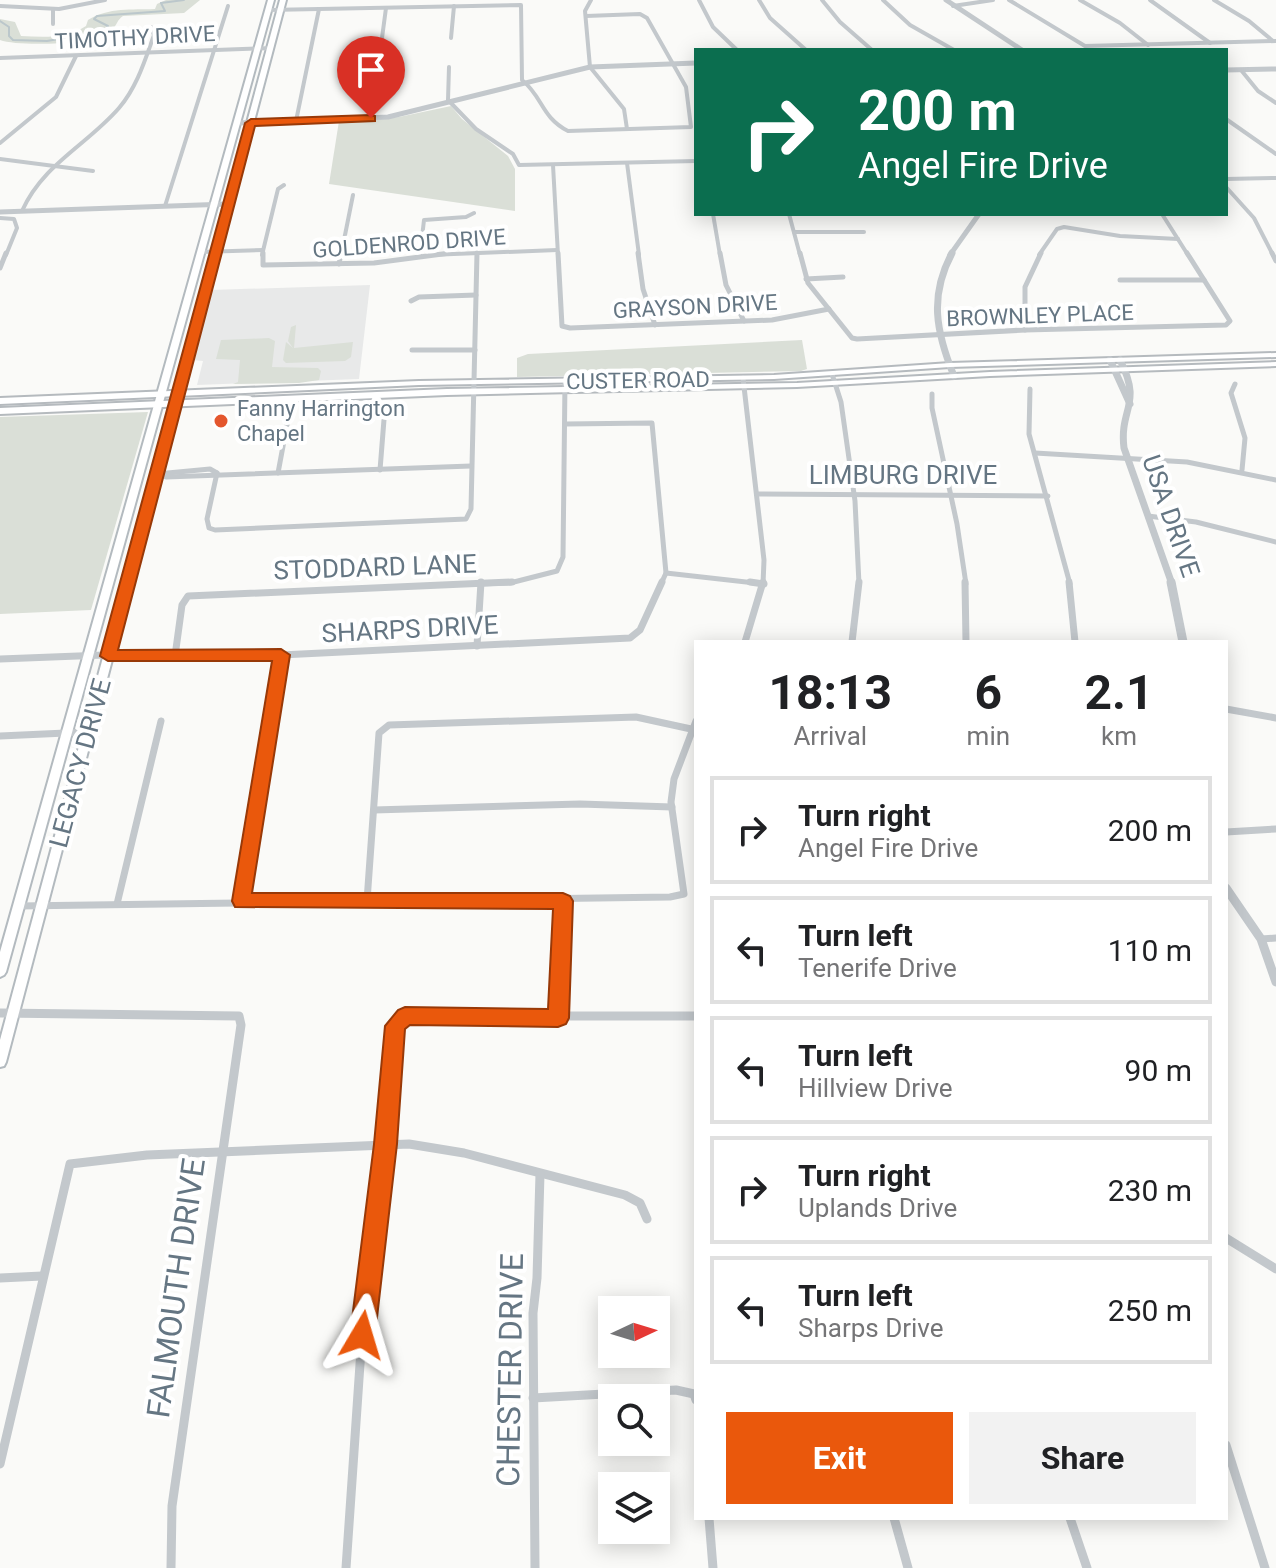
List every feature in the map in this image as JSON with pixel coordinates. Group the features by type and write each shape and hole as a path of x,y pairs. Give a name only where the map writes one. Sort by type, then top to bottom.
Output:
{"main road":[{"name":"LEGACY DRIVE","path":"0,972 271,0"},
{"name":"LEGACY DRIVE","path":"0,1062 283,0"},
{"path":"181,317 198,317"},
{"name":"CUSTER ROAD","path":"0,401 41,404 474,387 836,384 1276,355"},
{"name":"CUSTER ROAD","path":"744,383 950,365 1276,364"},
{"name":"CUSTER ROAD","path":"0,411 41,404"},
{"path":"139,474 157,474"}],"street":[{"path":"0,6 8,0"},
{"path":"0,6 53,9 105,0"},
{"path":"591,0 585,11 590,67 624,109 627,129"},
{"path":"706,0 699,0 713,27 735,48"},
{"path":"759,0 770,18 804,48"},
{"path":"822,0 840,22 870,48"},
{"path":"883,0 910,25 950,48"},
{"path":"946,0 1019,48"},
{"path":"953,6 993,0"},
{"path":"1009,0 1085,46 1274,41"},
{"path":"1080,0 1120,23 1148,45"},
{"path":"1150,0 1210,43"},
{"path":"1214,0 1249,21 1274,41"},
{"path":"268,10 521,5 522,80 537,94 542,113 556,125 571,131 691,127 686,87 670,64 667,50 644,16 586,16"},
{"path":"165,206 228,6"},
{"path":"451,38 454,6"},
{"path":"382,38 386,8"},
{"path":"53,9 53,24"},
{"path":"296,121 319,9"},
{"path":"22,211 31,187 122,104 154,35 151,27"},
{"name":"TIMOTHY DRIVE","path":"3,59 148,50 271,48"},
{"path":"0,143 56,97 76,56"},
{"path":"0,69 3,59"},
{"path":"237,123 371,118 451,103 590,67 694,63"},
{"path":"371,118 379,66"},
{"path":"449,67 447,96 451,103 476,129 513,154 519,165 694,161"},
{"path":"1228,70 1276,69"},
{"path":"1241,70 1258,91 1276,103"},
{"path":"1228,120 1276,154"},
{"path":"0,159 93,171"},
{"path":"627,163 643,289 655,325"},
{"path":"553,165 557,250"},
{"path":"1228,179 1276,178"},
{"path":"201,252 263,250 278,189 284,185"},
{"path":"1228,189 1254,218 1276,261"},
{"path":"339,264 353,195"},
{"path":"0,215 22,211 228,204"},
{"path":"420,255 424,220 466,217 474,213"},
{"path":"0,215 14,219 17,228 0,268"},
{"path":"713,216 726,285 744,321"},
{"path":"790,216 806,279 829,309"},
{"path":"954,376 938,334 935,286 951,249 977,216"},
{"path":"1163,216 1204,280"},
{"path":"1025,330 1021,302 1029,270 1057,229 1064,227 1120,236 1178,239"},
{"path":"794,232 864,232"},
{"name":"GOLDENROD DRIVE","path":"263,250 263,265 382,263 420,255 557,250"},
{"name":"GRAYSON DRIVE","path":"557,250 562,326 570,328 772,320 829,309"},
{"path":"217,473 207,519 209,528 223,530 466,519 471,509 477,253"},
{"path":"806,279 843,277"},
{"path":"1120,280 1204,280"},
{"name":"BROWNLEY PLACE","path":"829,309 852,338 1178,327 1229,322 1204,280"},
{"path":"411,301 419,297 476,295"},
{"path":"412,350 475,350"},
{"name":"USA DRIVE","path":"1117,365 1130,404 1123,430 1126,456 1176,599 1183,640"},
{"path":"832,374 854,495 862,560 852,640"},
{"path":"744,383 763,533 764,584 746,640"},
{"path":"1235,384 1231,393 1245,438 1242,470"},
{"path":"564,386 565,424 652,423 666,573 764,584"},
{"path":"1030,389 1028,419 1069,579 1075,640"},
{"path":"932,394 932,408 965,558 969,603 966,640"},
{"path":"380,470 385,407"},
{"path":"278,473 289,414"},
{"name":"STODDARD LANE","path":"175,656 182,605 188,596 510,583 541,578 557,571 563,557 565,424"},
{"path":"1035,453 1126,456 1242,470 1276,480"},
{"path":"157,474 167,477 471,466"},
{"name":"LIMBURG DRIVE","path":"757,494 1048,496"},
{"path":"1148,516 1196,522 1276,542"},
{"name":"SHARPS DRIVE","path":"0,659 281,655 630,638 640,630 666,573"},
{"path":"477,646 481,582"},
{"path":"241,901 281,655"},
{"path":"1228,709 1276,718"},
{"path":"367,901 379,733 389,725 636,717 691,729"},
{"path":"117,904 161,721"},
{"path":"18,906 241,901 563,901 684,894 672,807 674,779 690,751 694,724"},
{"path":"0,736 88,732"},
{"path":"374,810 580,804 672,807"},
{"path":"1228,832 1276,829"},
{"path":"1228,891 1261,939 1276,982"},
{"path":"558,1018 563,901"},
{"path":"1261,939 1276,938"},
{"path":"0,1013 13,1013"},
{"name":"FALMOUTH DRIVE","path":"13,1013 239,1016 241,1025 175,1479 171,1568"},
{"path":"346,1568 362,1335 385,1144 395,1026 405,1016 694,1016"},
{"path":"0,1464 70,1164 147,1155 385,1144 464,1153 625,1195 640,1203 647,1219"},
{"name":"CHESTER DRIVE","path":"535,1568 533,1313 540,1284 537,1199 540,1174"},
{"path":"1228,1239 1276,1269"},
{"path":"0,1278 42,1276"},
{"path":"533,1398 676,1390 694,1397"},
{"path":"1228,1451 1265,1568"},
{"path":"709,1520 713,1568"},
{"path":"895,1520 908,1568"},
{"path":"1071,1520 1087,1568"}],"shaded area":[{"path":"166,0 200,0 184,13 123,16 112,30 91,39 40,44 0,40 0,19 15,22 21,36 55,36 78,30 86,26 88,20 104,13 155,9 157,4"},
{"path":"451,106 462,119 508,156 515,169 515,211 329,184 339,121 399,117"},
{"path":"370,285 359,379 197,385 203,361 192,360 210,290"},
{"path":"296,325 294,348 353,342 351,357 345,361 286,363 283,360 286,342 293,348 288,341 291,327"},
{"path":"269,338 275,341 272,367 318,368 321,371 319,380 233,384 238,382 240,360 216,359 221,340"},
{"path":"802,340 807,369 801,371 517,377 517,358 528,354"},
{"path":"148,412 91,610 0,614 0,417"}],"waterway":[{"path":"0,21 9,27 9,36 13,40 47,41 105,31 108,26 94,19 97,16 165,11 161,3 184,0"}],"place":[{"name":"Fanny Harrington Chapel","path":"221,421"}],"route":[{"path":"362,1335 385,1144 395,1026 405,1016 558,1018 563,901 241,901 281,655 108,656 251,123 371,118"}]}
